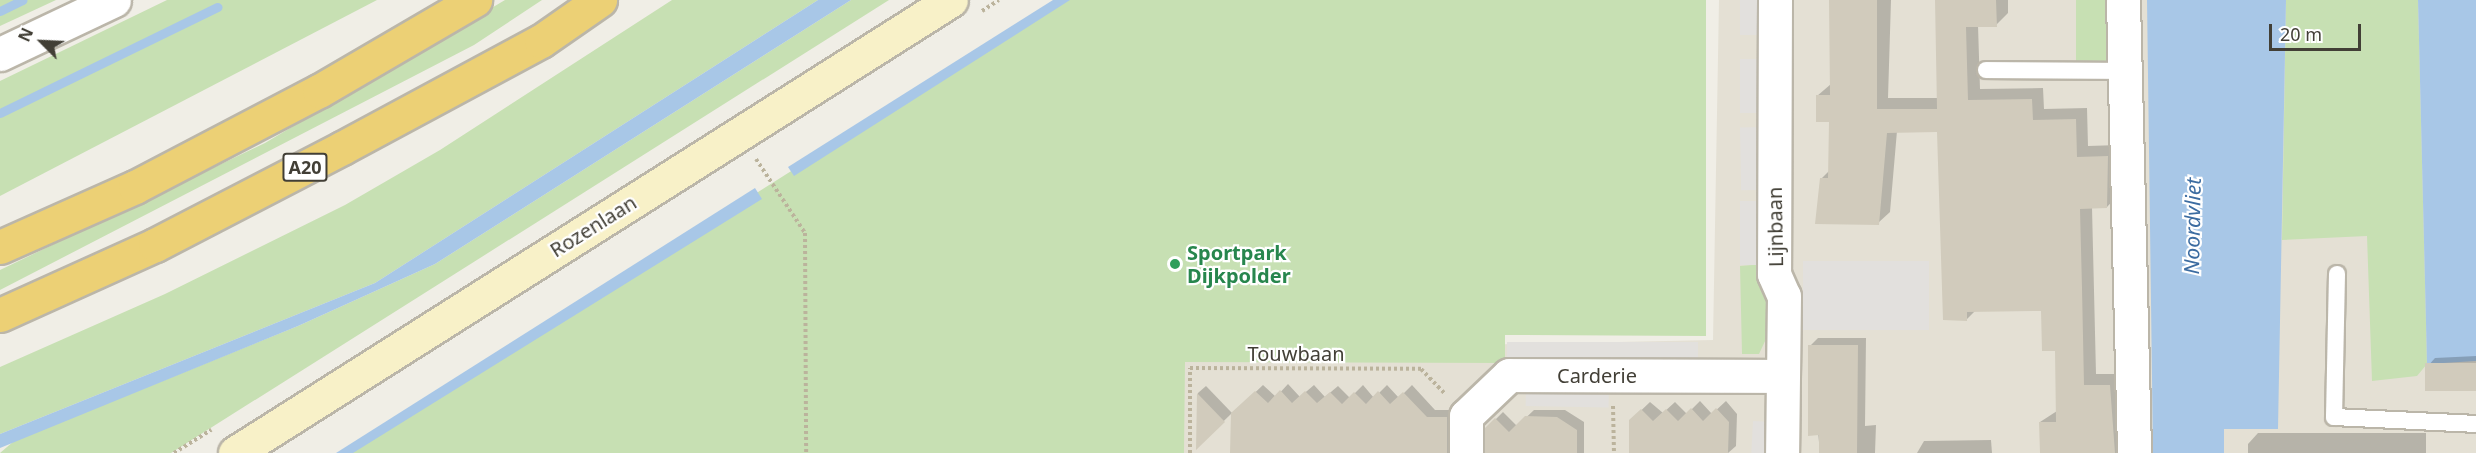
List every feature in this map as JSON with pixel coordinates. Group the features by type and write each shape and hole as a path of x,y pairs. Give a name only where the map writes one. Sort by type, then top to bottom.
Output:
{"highway":[{"path":"0,246 135,187 268,118 475,0"},
{"name":"A20","path":"0,315 155,245 342,148 541,41 600,0"}],"street":[{"path":"0,54 114,0"},
{"name":"Rozenlaan","path":"235,453 951,0"},
{"name":"Lijnbaan","path":"1774,0 1774,274 1784,296 1782,453"},
{"path":"2123,0 2134,453"},
{"name":"Carderie","path":"1466,416 1509,375 1782,376"},
{"path":"1466,416 1466,453"}],"lane":[{"path":"1986,70 2125,71"},
{"path":"2337,274 2334,417 2476,424"}],"path":[{"path":"772,184 805,233 806,453"},
{"name":"Touwbaan","path":"1190,453 1190,368 1421,369 1466,416"},
{"path":"1613,376 1614,453"}],"shaded area":[{"path":"1719,0 2476,0 2476,453 1179,453 1179,351 1713,340"},
{"path":"1740,0 1762,0 1762,35 1740,35"},
{"path":"1740,59 1763,59 1763,113 1740,113"},
{"path":"1740,127 1762,127 1763,190 1741,190"},
{"path":"1740,201 1763,201 1763,265 1740,265"},
{"path":"1803,261 1929,261 1929,330 1803,330"},
{"path":"1507,342 1698,342 1698,362 1507,362"},
{"path":"1526,383 1609,384 1609,407 1526,406"},
{"path":"1753,421 1774,422 1772,453 1751,453"}],"green space":[{"path":"0,0 56,0 0,26"},
{"path":"167,0 377,0 0,196 0,81"},
{"path":"505,0 542,0 474,45 0,290 0,270 265,143"},
{"path":"672,0 818,0 375,283 0,434 0,367 165,294 345,205 440,150"},
{"path":"851,0 889,0 171,453 0,453 14,441 298,326 435,264"},
{"name":"Sportpark Dijkpolder","path":"1062,0 1706,0 1706,336 1505,335 1505,363 1185,362 1184,453 345,453"},
{"path":"2076,0 2113,0 2113,63 2076,63"},
{"path":"2286,0 2418,0 2427,364 2417,376 2372,381 2367,236 2282,240"},
{"path":"1764,264 1774,298 1774,339 1766,339 1759,354 1742,354 1740,266"}],"water":[{"path":"818,0 851,0 435,264 298,326 0,448 0,434 375,283"},
{"path":"1053,0 1070,0 794,176 788,167"},
{"name":"Noordvliet","path":"2147,0 2286,0 2278,429 2224,429 2224,453 2153,453"},
{"path":"2418,0 2476,0 2476,361 2427,364"},
{"path":"755,188 762,199 353,453 336,453"}],"building":[{"path":"1829,0 1877,0 1877,109 1937,109 1935,0 1996,0 1997,27 1966,27 1968,100 2032,99 2033,120 2076,119 2077,157 2108,156 2107,208 2080,209 2084,385 2110,385 2115,453 2040,453 2039,422 2056,422 2055,351 2042,351 2041,311 1967,312 1967,321 1943,320 1937,132 1887,133 1879,225 1815,224 1820,178 1828,178 1829,122 1816,122 1816,95 1830,95"},
{"path":"1808,345 1858,345 1857,453 1819,453 1819,435 1808,436"},
{"path":"2425,363 2476,363 2476,391 2425,391"},
{"path":"1280,390 1292,403 1305,391 1317,403 1330,392 1342,404 1354,392 1366,404 1378,391 1390,404 1403,392 1427,417 1447,417 1447,453 1230,453 1231,413 1255,391 1268,403"},
{"path":"1197,393 1225,422 1196,450"},
{"path":"1691,408 1703,421 1716,408 1729,422 1728,453 1629,453 1629,420 1641,409 1653,421 1666,409 1678,421"},
{"path":"1525,416 1557,417 1577,430 1577,453 1485,453 1485,428 1495,418 1509,432"}],"waterway":[{"path":"0,11 23,0"},
{"path":"0,113 217,7"}],"place":[{"name":"Sportpark Dijkpolder","path":"1175,264"}]}
